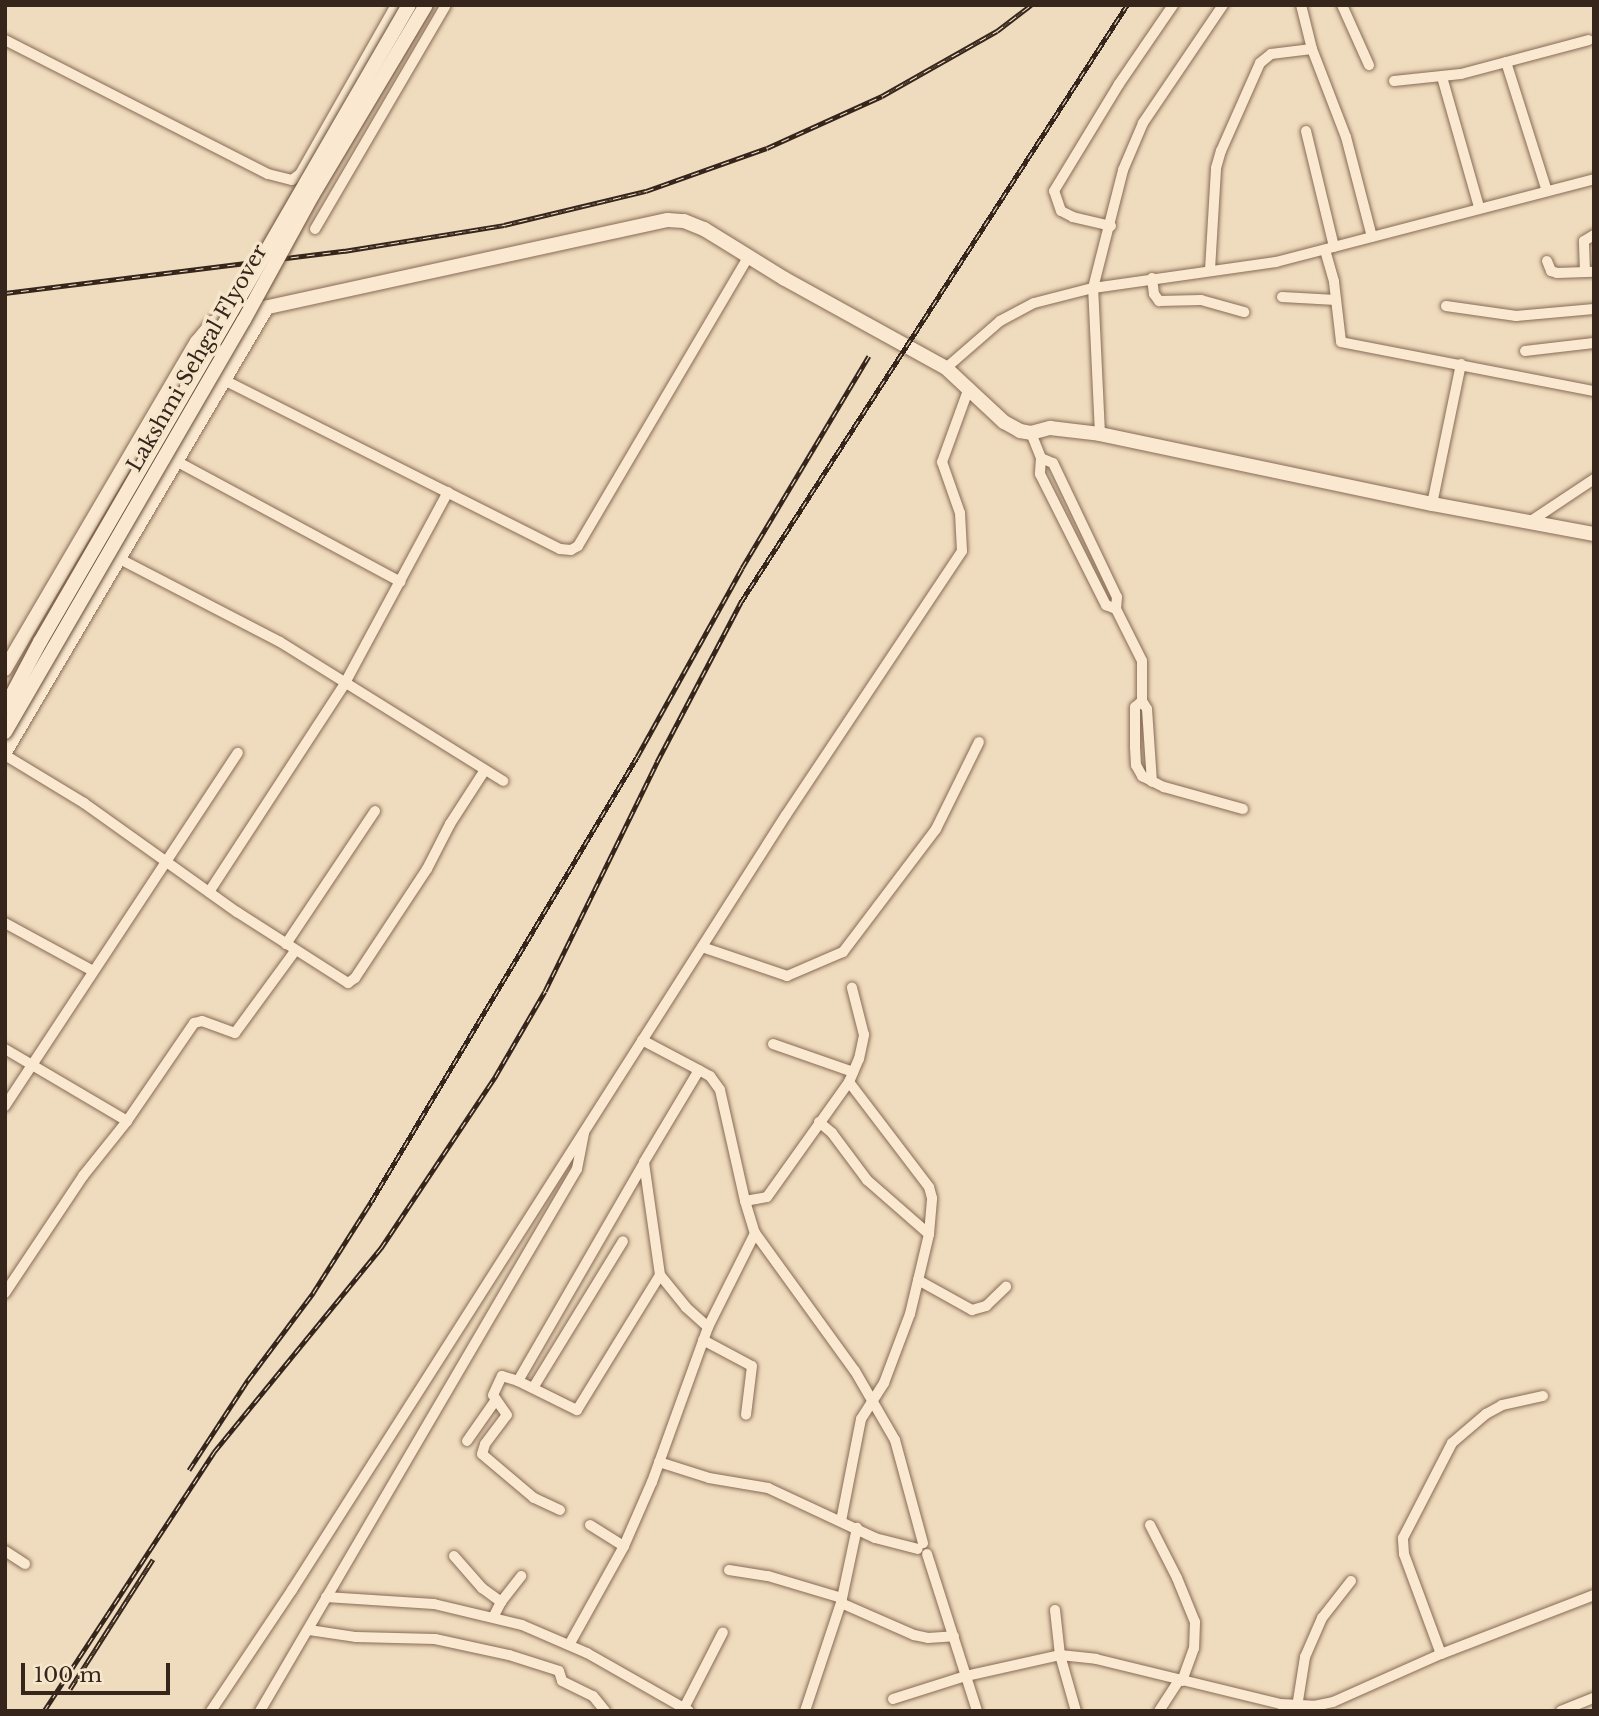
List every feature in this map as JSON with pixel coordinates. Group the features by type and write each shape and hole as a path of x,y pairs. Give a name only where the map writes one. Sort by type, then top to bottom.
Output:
{"street":[{"path":"5,40 272,176 292,180 300,174 397,5"},
{"name":"Lakshmi Sehgal Flyover","path":"5,708 40,642 409,5"},
{"name":"Lakshmi Sehgal Flyover","path":"5,732 244,320 312,196 426,5"},
{"path":"315,229 446,5"},
{"path":"1111,226 1073,217 1061,211 1054,191 1119,84 1174,5"},
{"path":"1100,434 1093,288 1111,226 1123,170 1143,123 1223,5"},
{"path":"1301,5 1312,49 1346,137 1372,237"},
{"path":"1342,5 1369,65"},
{"path":"1394,81 1442,77 1589,40"},
{"path":"1210,270 1216,168 1260,62 1281,52 1312,49"},
{"path":"1506,62 1547,191"},
{"path":"1442,77 1479,207"},
{"path":"1306,131 1329,249 1341,342 1594,391"},
{"path":"946,368 1000,321 1034,303 1093,288 1152,278 1276,262 1594,179"},
{"path":"5,669 197,342 213,323 227,316 668,220 684,221 704,229 748,257 946,368 1004,422 1020,431 1031,433 1051,428 1100,434 1433,504 1594,534"},
{"path":"1547,261 1551,271 1557,273 1590,272 1584,241 1594,235"},
{"path":"224,380 560,549 578,546 748,257"},
{"path":"1152,278 1154,294 1159,300 1200,300 1244,312"},
{"path":"1282,297 1336,300"},
{"path":"1446,306 1516,316 1594,309"},
{"path":"267,307 5,753 84,803 209,892 344,982 355,978 427,869 450,824 485,770"},
{"path":"1525,351 1594,343"},
{"path":"1433,504 1461,364"},
{"path":"211,1711 292,1590 702,947 962,551 960,513 942,462 969,388"},
{"path":"1031,433 1041,458 1040,474 1107,605 1116,609"},
{"path":"1041,458 1054,463 1117,597 1116,609 1142,661 1142,701 1147,709 1152,782 1243,809"},
{"path":"176,461 401,582"},
{"path":"1531,521 1594,479"},
{"path":"209,892 345,683 448,492"},
{"path":"118,558 280,642 503,781"},
{"path":"702,947 787,976 843,952 936,829 979,743"},
{"path":"5,1106 238,753"},
{"path":"5,1293 83,1176 127,1122 194,1023 202,1021 234,1033 375,811"},
{"path":"5,923 93,971"},
{"path":"745,1201 767,1197 851,1077 863,1035 852,988"},
{"path":"642,1040 710,1076 720,1090 745,1201 755,1233 855,1371 895,1440 923,1549 954,1636 976,1711"},
{"path":"773,1044 851,1077 929,1187 932,1198 929,1234 918,1280 898,1349 861,1419 841,1521"},
{"path":"5,1049 127,1122"},
{"path":"518,1381 698,1070"},
{"path":"818,1122 832,1133 867,1180 929,1234"},
{"path":"260,1711 577,1168 584,1131"},
{"path":"644,1162 660,1275 686,1307 708,1327"},
{"path":"569,1645 624,1546 659,1462 708,1327 755,1233"},
{"path":"533,1388 623,1241"},
{"path":"560,1510 534,1498 482,1454 485,1444 508,1415 493,1395 502,1376 533,1388 573,1410 581,1407 660,1275"},
{"path":"918,1280 972,1310 986,1306 1006,1287"},
{"path":"704,1340 752,1366 746,1415"},
{"path":"1440,1654 1404,1554 1403,1538 1452,1443 1486,1414 1502,1405 1543,1396"},
{"path":"467,1441 495,1401"},
{"path":"659,1462 709,1478 768,1488 892,1544 923,1549"},
{"path":"590,1525 624,1546"},
{"path":"1150,1525 1177,1578 1195,1622 1194,1648 1181,1680 1159,1711"},
{"path":"805,1711 842,1600 857,1528"},
{"path":"5,1551 25,1564"},
{"path":"453,1556 482,1588 501,1602"},
{"path":"729,1570 768,1576 842,1600 914,1635 928,1638 954,1636"},
{"path":"494,1616 521,1576"},
{"path":"1297,1707 1305,1657 1322,1618 1351,1581"},
{"path":"893,1699 966,1676 1060,1655 1083,1656 1297,1707 1336,1706 1440,1654 1594,1595"},
{"path":"326,1597 434,1604 494,1616 569,1645 687,1710 723,1632"},
{"path":"1055,1610 1060,1655 1076,1711"},
{"path":"309,1630 356,1637 435,1639 509,1655 559,1671 562,1681 593,1696 605,1711"},
{"path":"1561,1711 1594,1698"}],"railway":[{"path":"5,293 344,251 504,225 646,191 767,148 882,96 997,31 1031,5"},
{"path":"44,1711 214,1452 381,1248 495,1077 545,991 657,762 741,602 1127,5"},
{"path":"189,1470 248,1380 313,1293 371,1202 637,757 742,568 869,356"},
{"path":"70,1689 153,1559"}]}
